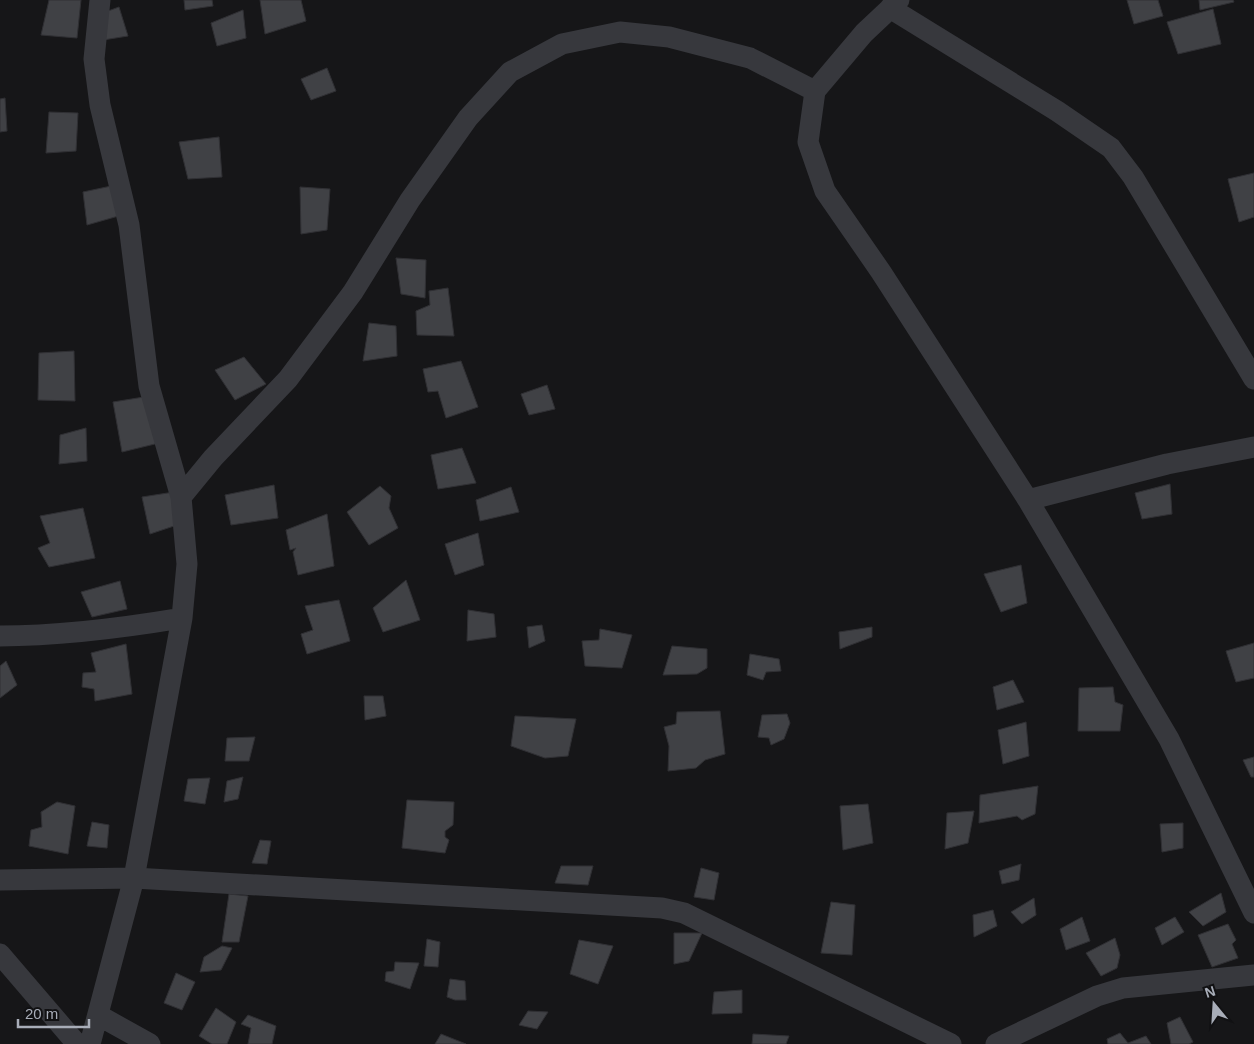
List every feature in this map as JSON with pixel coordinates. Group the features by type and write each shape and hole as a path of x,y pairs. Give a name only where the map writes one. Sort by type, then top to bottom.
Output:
{"street":[{"path":"90,1044 134,878 182,618 187,564 181,497 150,386 129,225 100,105 94,59 100,0"},
{"path":"1254,379 1133,177 1111,148 895,4 864,32 815,91 808,142 825,191 881,272 1028,500 1169,739 1254,913"},
{"path":"181,497 213,458 288,378 353,292 410,200 468,118 510,72 562,44 620,32 669,37 750,58 815,91"},
{"path":"1028,500 1167,464 1254,448"},
{"path":"0,636 26,636 140,625 182,618"},
{"path":"0,880 134,878 662,908 684,913 951,1044"},
{"path":"0,954 77,1044"},
{"path":"996,1044 1097,996 1123,988 1254,975"},
{"path":"98,1015 150,1044"}],"building":[{"path":"49,0 81,0 77,38 41,35"},
{"path":"184,0 212,0 213,6 185,10"},
{"path":"260,0 301,0 306,21 265,34"},
{"path":"1127,0 1158,0 1163,16 1134,24"},
{"path":"1199,0 1233,0 1234,2 1200,10"},
{"path":"119,7 128,36 103,40 100,14"},
{"path":"1213,9 1221,44 1178,54 1167,22"},
{"path":"243,10 246,38 217,46 211,23"},
{"path":"327,68 336,91 311,100 301,79"},
{"path":"5,98 7,131 0,132 0,99"},
{"path":"49,112 78,113 76,151 46,153"},
{"path":"219,137 222,177 188,179 179,142"},
{"path":"1254,173 1254,217 1239,222 1228,179"},
{"path":"116,185 122,215 87,225 83,192"},
{"path":"300,187 330,189 327,230 301,234"},
{"path":"396,258 426,260 425,298 401,294"},
{"path":"448,288 454,336 417,335 416,311 430,305 429,291"},
{"path":"369,323 396,326 397,356 363,361"},
{"path":"74,351 75,401 38,400 39,353"},
{"path":"244,357 266,384 235,400 215,370"},
{"path":"461,361 478,407 446,418 438,391 428,392 423,369"},
{"path":"547,385 555,409 529,415 521,394"},
{"path":"150,396 159,443 122,452 113,402"},
{"path":"86,428 87,461 59,464 60,435"},
{"path":"462,448 476,483 438,489 431,455"},
{"path":"1170,484 1172,514 1142,519 1135,493"},
{"path":"274,485 278,518 231,525 225,495"},
{"path":"380,486 391,496 389,508 398,528 369,545 347,512"},
{"path":"511,487 519,512 480,521 476,500"},
{"path":"174,492 177,525 150,534 142,497"},
{"path":"83,508 95,558 49,567 38,548 50,543 40,516"},
{"path":"327,514 334,566 298,575 293,552 296,548 290,550 286,530"},
{"path":"478,533 484,565 455,575 445,544"},
{"path":"1021,565 1027,603 1001,612 984,574"},
{"path":"406,580 420,620 383,632 373,608"},
{"path":"120,581 127,609 92,617 81,592"},
{"path":"339,600 350,641 307,654 301,634 313,630 305,606"},
{"path":"468,610 494,614 496,637 467,641"},
{"path":"542,625 545,641 529,648 527,627"},
{"path":"872,627 872,637 840,649 839,632"},
{"path":"600,629 632,635 622,668 585,666 582,641 599,640"},
{"path":"1254,643 1254,678 1236,682 1226,651"},
{"path":"126,644 132,694 95,701 94,689 82,687 83,673 96,672 91,653"},
{"path":"672,646 707,649 707,668 697,674 663,675"},
{"path":"750,654 779,659 781,671 766,672 763,680 747,675"},
{"path":"6,661 17,685 0,698 0,666"},
{"path":"1013,680 1024,702 997,710 993,687"},
{"path":"1113,687 1115,702 1123,705 1120,731 1078,731 1079,688"},
{"path":"364,696 383,696 386,716 365,720"},
{"path":"720,711 725,754 705,760 696,768 668,771 669,746 664,727 676,724 677,712"},
{"path":"787,714 790,723 784,739 771,745 769,738 758,737 762,715"},
{"path":"515,716 576,719 568,756 545,758 511,746"},
{"path":"1026,722 1029,756 1003,764 998,730"},
{"path":"255,737 249,761 225,761 227,738"},
{"path":"1254,757 1254,777 1251,777 1243,760"},
{"path":"243,777 238,799 224,802 227,781"},
{"path":"210,778 205,804 184,801 188,779"},
{"path":"1038,786 1035,814 1022,820 1017,816 979,823 980,795"},
{"path":"407,800 454,802 453,825 445,831 445,837 449,840 445,853 402,848"},
{"path":"57,802 75,806 68,854 29,846 31,830 42,827 41,812"},
{"path":"868,804 873,843 843,850 840,806"},
{"path":"974,811 968,843 945,849 947,813"},
{"path":"92,822 109,825 107,848 87,846"},
{"path":"1183,823 1183,848 1162,852 1160,824"},
{"path":"260,840 271,841 267,864 252,863"},
{"path":"1021,864 1019,880 1002,884 999,871"},
{"path":"561,866 593,866 588,885 555,883"},
{"path":"701,868 719,873 714,900 694,897"},
{"path":"1221,893 1226,912 1203,926 1189,912"},
{"path":"229,894 248,896 239,942 222,942"},
{"path":"1034,898 1036,915 1022,924 1011,912"},
{"path":"831,902 855,905 852,955 821,953"},
{"path":"993,910 997,926 974,937 973,915"},
{"path":"1082,917 1090,941 1066,950 1060,929"},
{"path":"1175,917 1184,932 1162,945 1155,928"},
{"path":"1228,924 1236,940 1232,944 1238,958 1212,967 1198,935"},
{"path":"674,933 702,933 689,961 674,964"},
{"path":"1115,938 1120,955 1117,968 1101,976 1086,953"},
{"path":"427,939 440,942 438,967 424,966"},
{"path":"579,940 613,946 598,984 570,974"},
{"path":"222,946 232,948 221,970 200,972 204,957"},
{"path":"395,962 419,963 410,989 385,981 386,972 394,971"},
{"path":"176,973 195,982 182,1010 164,1003"},
{"path":"450,979 465,981 466,1000 455,1000 447,997"},
{"path":"742,990 742,1013 712,1014 714,992"},
{"path":"216,1008 236,1022 227,1044 212,1044 199,1036"},
{"path":"528,1011 548,1012 537,1029 519,1025"},
{"path":"248,1015 276,1026 272,1044 248,1044 251,1028 241,1024"},
{"path":"1180,1017 1193,1042 1189,1044 1171,1044 1167,1023"},
{"path":"1120,1033 1128,1043 1146,1036 1151,1044 1108,1044 1107,1039"},
{"path":"441,1034 466,1044 435,1044"},
{"path":"753,1034 789,1036 786,1044 752,1044"}]}
